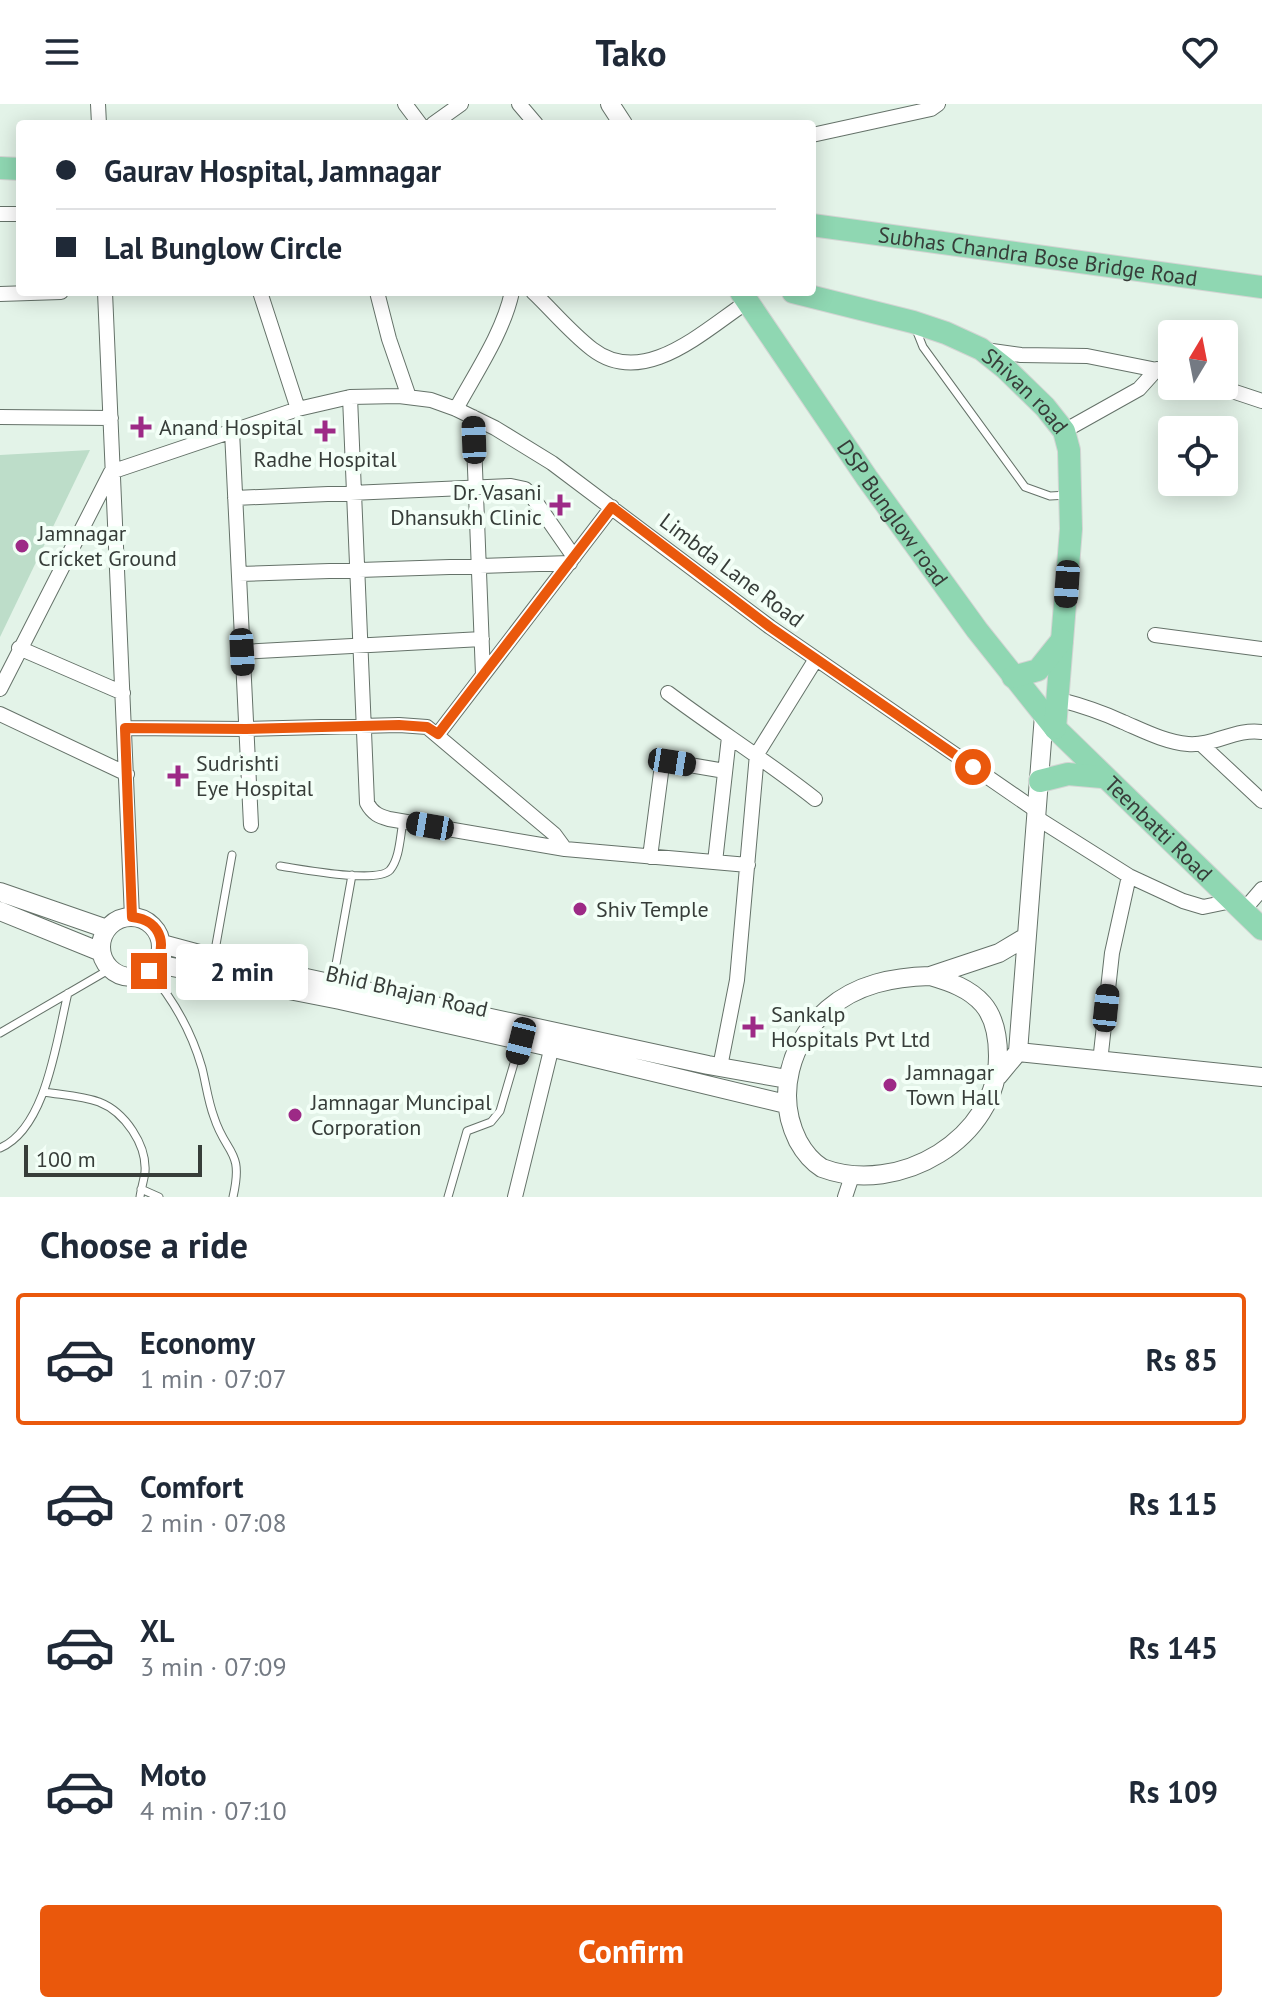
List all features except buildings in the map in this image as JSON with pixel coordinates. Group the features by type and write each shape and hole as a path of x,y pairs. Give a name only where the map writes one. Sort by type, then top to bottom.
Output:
{"main road":[{"name":"Subhas Chandra Bose Bridge Road","path":"816,226 1262,287"},
{"name":"Subhas Chandra Bose Bridge Road","path":"816,241 1262,300"},
{"name":"Shivan road","path":"809,296 913,322 981,349 1045,407 1064,431 1069,450 1071,529 1063,639 1052,714"},
{"name":"DSP Bunglow road","path":"744,297 867,478 1013,677 1052,714"},
{"path":"1013,677 1038,670 1063,639"},
{"path":"1026,937 999,953 930,976 878,982 854,992 829,1009 809,1031 794,1056 787,1079 789,1120 806,1154 848,1188 903,1178 937,1163 975,1127 998,1076 1018,1052 1040,781 1052,714"},
{"name":"Teenbatti Road","path":"1052,714 1102,777 1262,929"},
{"path":"1040,781 1068,774 1102,777"},
{"path":"0,892 107,929"},
{"path":"0,911 101,952"},
{"path":"132,917 145,919 153,925 162,944 153,967 130,977 110,969 101,952 101,942 107,929 117,920 132,917"},
{"name":"Bhid Bhajan Road","path":"162,944 553,1040 786,1104"},
{"name":"Bhid Bhajan Road","path":"153,967 340,1000 521,1041 553,1040 787,1079"},
{"path":"930,976 958,985 994,1025 998,1076"},
{"path":"1018,1052 1262,1077"}],"street":[{"path":"439,120 461,104"},
{"path":"519,104 533,120"},
{"path":"816,134 931,109 938,104"},
{"path":"105,296 132,917"},
{"path":"261,296 298,409"},
{"path":"378,296 409,397"},
{"path":"456,409 496,335 511,296"},
{"path":"537,296 592,349 621,363 637,364 670,352 744,297"},
{"path":"981,349 1021,355 1087,356 1158,370"},
{"path":"1064,431 1158,376"},
{"path":"1238,393 1262,401"},
{"path":"350,397 367,803 377,816 565,849 748,865"},
{"name":"Limbda Lane Road","path":"111,472 298,409 350,397 409,397 431,400 456,409 552,463 816,659 1129,876 1203,907 1238,906"},
{"path":"0,417 111,418"},
{"path":"473,417 483,675"},
{"path":"232,431 251,825"},
{"path":"0,689 111,472"},
{"path":"235,498 511,486 525,489 531,495 572,560"},
{"path":"438,734 612,507"},
{"path":"239,574 572,560"},
{"path":"1155,635 1262,649"},
{"path":"242,652 482,639"},
{"path":"19,648 123,693"},
{"path":"720,1067 737,980 757,754 816,659"},
{"path":"668,693 757,754 815,799"},
{"path":"1052,714 1085,706 1169,741 1201,744 1246,730 1262,732"},
{"path":"0,714 127,774"},
{"path":"125,728 427,727 554,834 565,849"},
{"path":"715,862 729,737"},
{"path":"1201,744 1262,801"},
{"path":"650,857 662,765 672,762 725,771"},
{"path":"1100,1062 1112,953 1129,876"},
{"path":"1238,906 1262,889"},
{"path":"515,1197 553,1040"}],"lane":[{"path":"913,322 923,347 1025,487 1050,496 1071,495"},
{"path":"280,866 352,875 380,875 388,872 395,861 403,822"},
{"path":"214,958 232,855"},
{"path":"332,984 352,875"},
{"path":"153,967 194,1044 213,1116 236,1159 237,1177 233,1197"},
{"path":"0,1033 110,969"},
{"path":"0,1148 21,1132 44,1092 68,993"},
{"path":"448,1197 467,1131 491,1122 500,1111 521,1041"},
{"path":"44,1092 98,1102 125,1119 141,1150 145,1170 140,1193 159,1197"}],"green space":[{"name":"Jamnagar Cricket Ground","path":"90,450 0,637 0,455"}],"place":[{"name":"Anand Hospital","path":"141,427"},
{"name":"Radhe Hospital","path":"325,431"},
{"name":"Dr. Vasani Dhansukh Clinic","path":"560,505"},
{"name":"Jamnagar Cricket Ground","path":"22,546"},
{"name":"Sudrishti Eye Hospital","path":"178,776"},
{"name":"Shiv Temple","path":"580,909"},
{"name":"Sankalp Hospitals Pvt Ltd","path":"753,1027"},
{"name":"Jamnagar Town Hall","path":"890,1085"},
{"name":"Jamnagar Muncipal Corporation","path":"295,1115"}],"route":[{"path":"149,971 157,964 162,944 153,925 145,919 132,917 125,728 415,725 427,727 438,734 612,507 770,627 973,767"}]}
